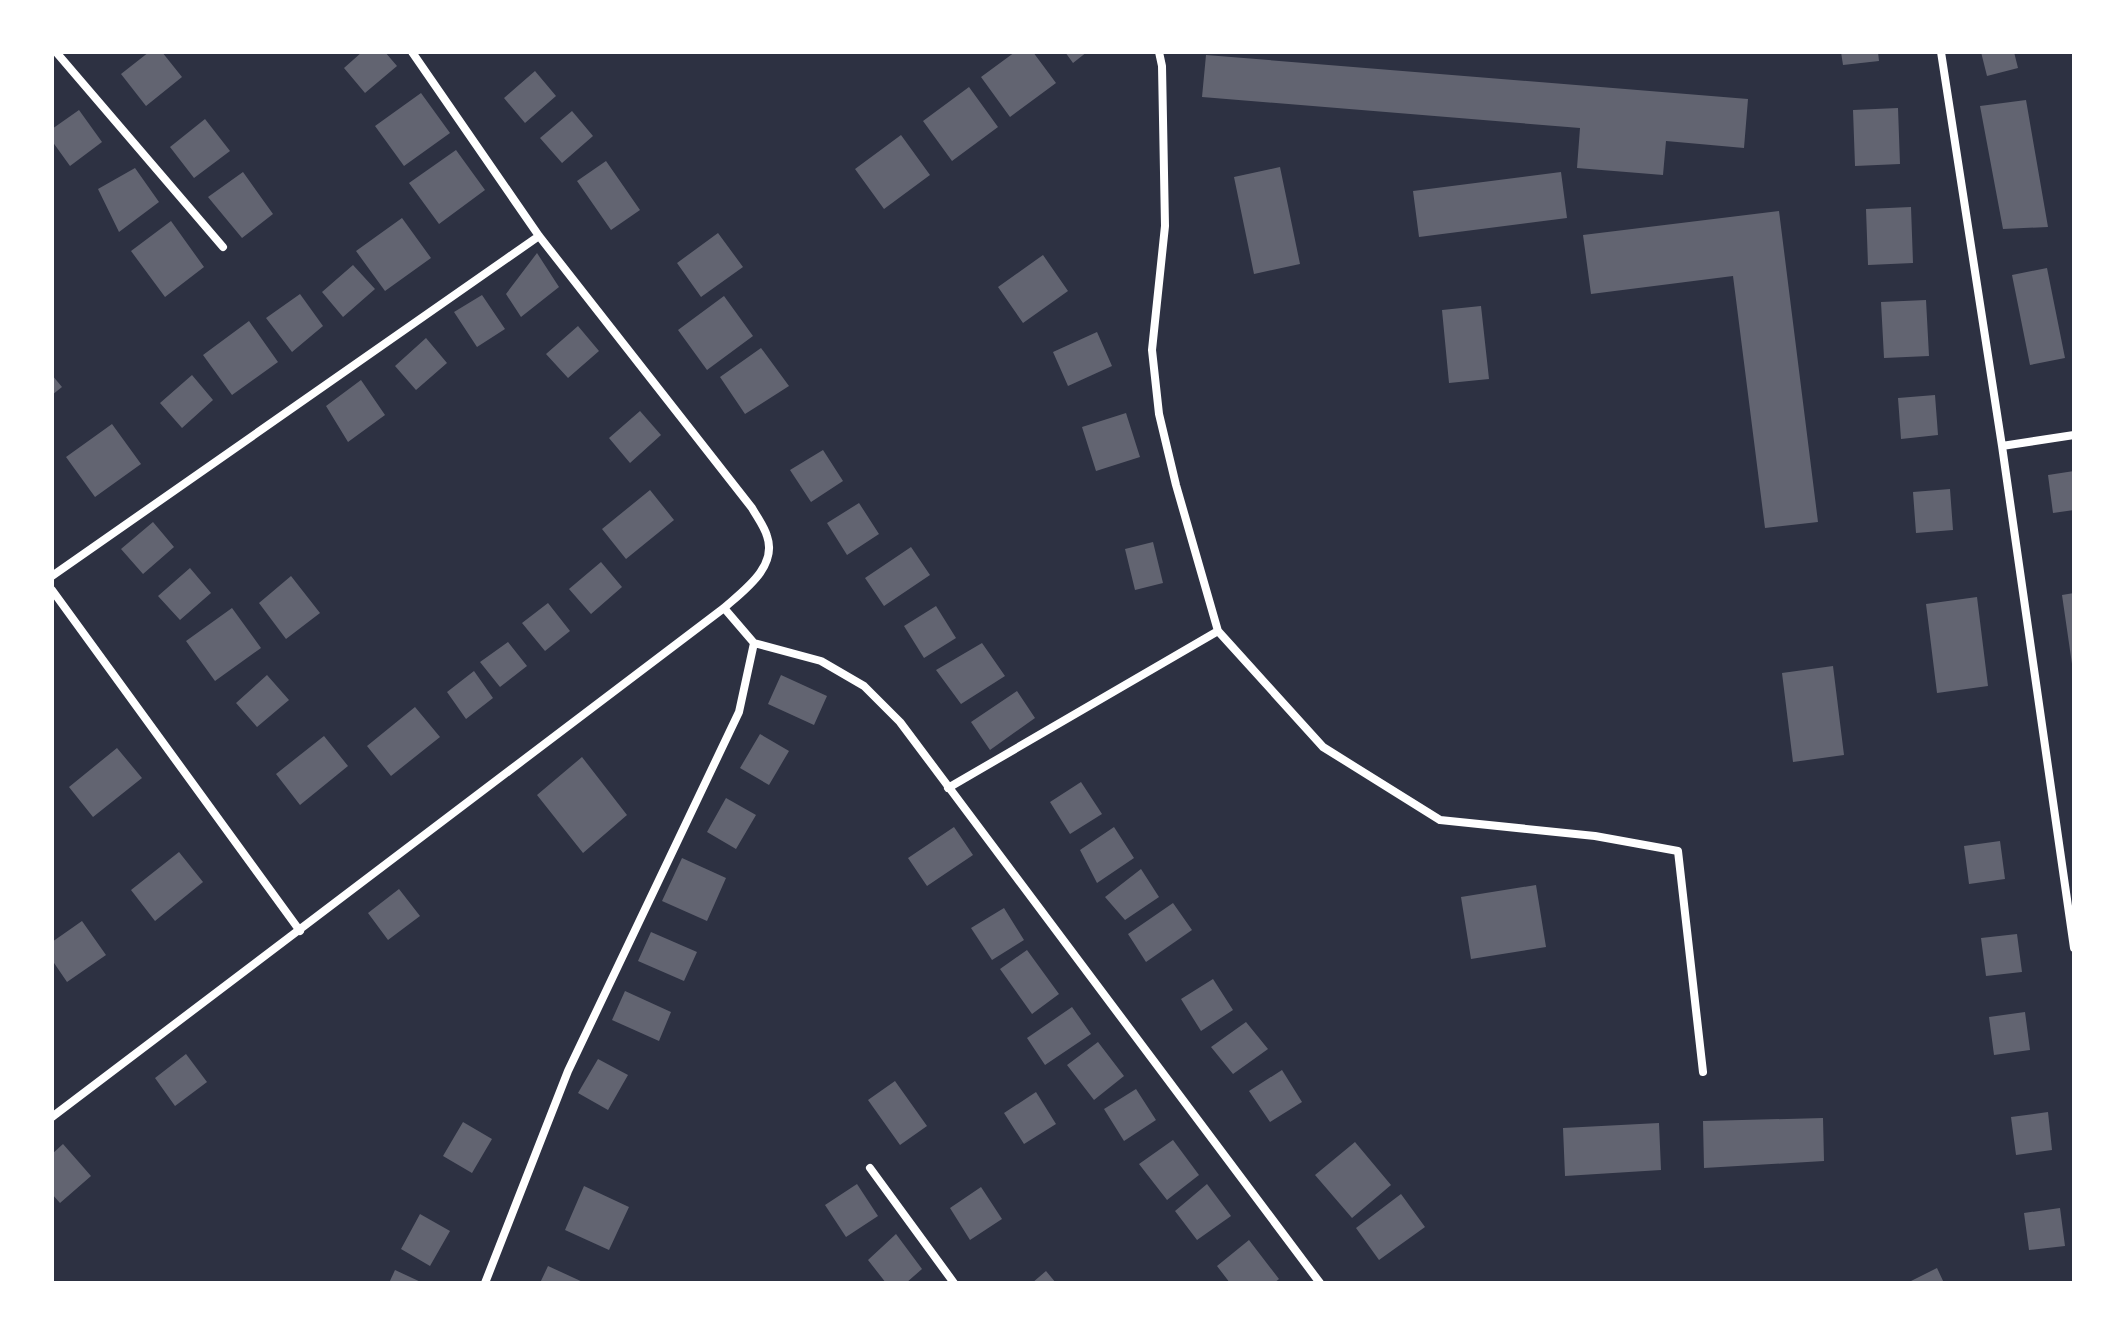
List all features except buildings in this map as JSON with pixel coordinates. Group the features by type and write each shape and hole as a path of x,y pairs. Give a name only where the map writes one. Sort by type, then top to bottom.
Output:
{"street":[{"path":"56,52 223,247"},
{"path":"52,1117 724,608 755,581 767,559 768,538 752,508 539,236 412,52"},
{"path":"1159,52 1162,66 1165,226 1152,350 1159,414 1218,631 1323,747 1440,820 1595,836 1678,851 1703,1072"},
{"path":"1941,52 2002,446 2074,948"},
{"path":"52,576 539,236"},
{"path":"2002,446 2074,435"},
{"path":"52,590 300,931"},
{"path":"724,608 754,643 821,661 864,686 900,722 1320,1283"},
{"path":"948,788 1218,631"},
{"path":"485,1283 568,1071 739,712 754,643"},
{"path":"870,1168 954,1283"}]}
